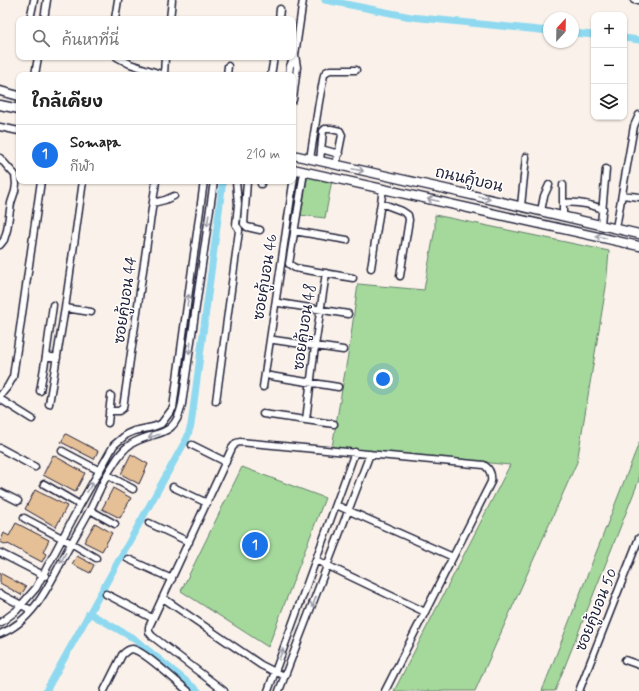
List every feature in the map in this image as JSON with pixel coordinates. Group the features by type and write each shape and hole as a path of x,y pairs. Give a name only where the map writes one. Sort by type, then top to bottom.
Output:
{"main road":[{"path":"0,92 16,95"},
{"path":"0,105 16,108"},
{"name":"ถนนคู้บอน","path":"296,156 541,210 639,234"},
{"name":"ถนนคู้บอน","path":"296,170 639,246"}],"street":[{"path":"31,16 34,0"},
{"path":"44,16 47,0"},
{"path":"115,16 118,0"},
{"path":"170,16 172,0"},
{"path":"296,47 303,0"},
{"path":"279,16 280,9"},
{"path":"36,72 38,60"},
{"path":"123,60 155,72"},
{"path":"164,72 165,60"},
{"path":"272,72 274,60"},
{"path":"289,72 293,60"},
{"path":"296,60 296,75"},
{"path":"227,72 228,66"},
{"path":"310,159 318,102 324,75 330,70 356,70"},
{"path":"616,228 634,126 639,114"},
{"path":"0,127 16,130"},
{"path":"320,161 323,131 331,128 342,133 336,165"},
{"path":"321,149 339,154"},
{"path":"521,206 526,157"},
{"path":"0,158 15,175 16,184 16,191 11,203 7,230 4,240 0,245"},
{"path":"601,224 606,169"},
{"name":"ซอยคู้บอน 48","path":"304,172 289,264 295,268 326,273 306,420"},
{"path":"32,419 0,398 14,377 41,184"},
{"path":"49,404 65,308 83,184"},
{"name":"ซอยคู้บอน 44","path":"109,411 119,412 123,408 156,184"},
{"path":"0,623 22,606 36,588 114,445 134,431 161,424 173,408 204,184"},
{"path":"0,634 15,627 45,592 71,542 90,510 107,475 122,452 130,444 168,430 176,422 181,410 214,184"},
{"path":"216,401 239,231 236,224 238,208 236,184"},
{"path":"247,184 244,224 247,227 260,230"},
{"name":"ซอยคู้บอน 46","path":"262,387 292,184"},
{"path":"541,210 544,196 549,185"},
{"path":"563,185 563,216"},
{"path":"371,268 383,189"},
{"path":"622,195 639,197"},
{"path":"153,203 174,196"},
{"path":"563,202 572,201 603,209"},
{"path":"381,203 402,211 408,215 409,220 400,276"},
{"path":"294,231 347,240"},
{"path":"326,273 353,278"},
{"path":"279,303 348,314"},
{"path":"40,392 53,305"},
{"path":"65,308 91,312"},
{"path":"274,340 344,350"},
{"path":"46,356 57,358"},
{"path":"270,376 338,387"},
{"path":"108,423 111,396"},
{"path":"173,408 181,410"},
{"path":"264,414 334,424"},
{"path":"224,691 152,636 149,632 149,627 233,446 240,442 484,465 488,468 491,475 491,482 384,691"},
{"path":"192,445 226,462"},
{"path":"0,448 35,466"},
{"path":"62,451 100,471"},
{"path":"268,691 355,452"},
{"path":"279,691 370,454"},
{"path":"107,475 133,489"},
{"path":"345,481 358,486"},
{"path":"44,484 80,505"},
{"path":"173,487 207,503"},
{"path":"0,492 18,501"},
{"path":"336,505 453,557"},
{"path":"90,510 115,524"},
{"path":"24,518 71,542 96,558"},
{"path":"149,523 189,542"},
{"name":"ซอยคู้บอน 50","path":"579,691 639,538"},
{"path":"0,553 52,580"},
{"path":"128,559 172,579"},
{"path":"316,560 425,612"},
{"path":"0,594 31,610"},
{"path":"106,594 152,618"},
{"path":"162,598 261,665 285,676"},
{"path":"104,691 122,655 131,649 136,650 146,656 188,691"},
{"path":"626,660 639,665"}],"green space":[{"path":"308,175 332,180 325,218 300,215"},
{"path":"435,215 609,251 606,287 577,462 475,691 394,691 510,465 332,447 350,343 358,284 424,290 435,228"},
{"path":"639,443 639,480 555,691 542,691"},
{"path":"242,467 325,498 268,647 181,591"}],"building":[{"path":"66,434 98,451 94,459 61,442"},
{"path":"131,454 148,464 139,484 121,474"},
{"path":"53,455 85,473 75,492 43,475"},
{"path":"113,488 131,498 120,518 102,509"},
{"path":"35,490 67,506 56,527 25,509"},
{"path":"16,523 49,540 43,552 46,554 42,562 8,544 7,545 0,542 4,533 9,536"},
{"path":"95,523 112,533 102,551 84,542"},
{"path":"77,556 94,565 90,573 72,564"},
{"path":"0,573 26,587 21,595 0,583"}],"waterway":[{"path":"325,0 411,17 543,30"},
{"path":"579,34 591,35"},
{"path":"627,38 639,40"},
{"path":"46,691 187,438 191,425 223,184"},
{"path":"89,613 133,638 198,691"}],"place":[{"name":"Somapa","path":"255,545"}]}
